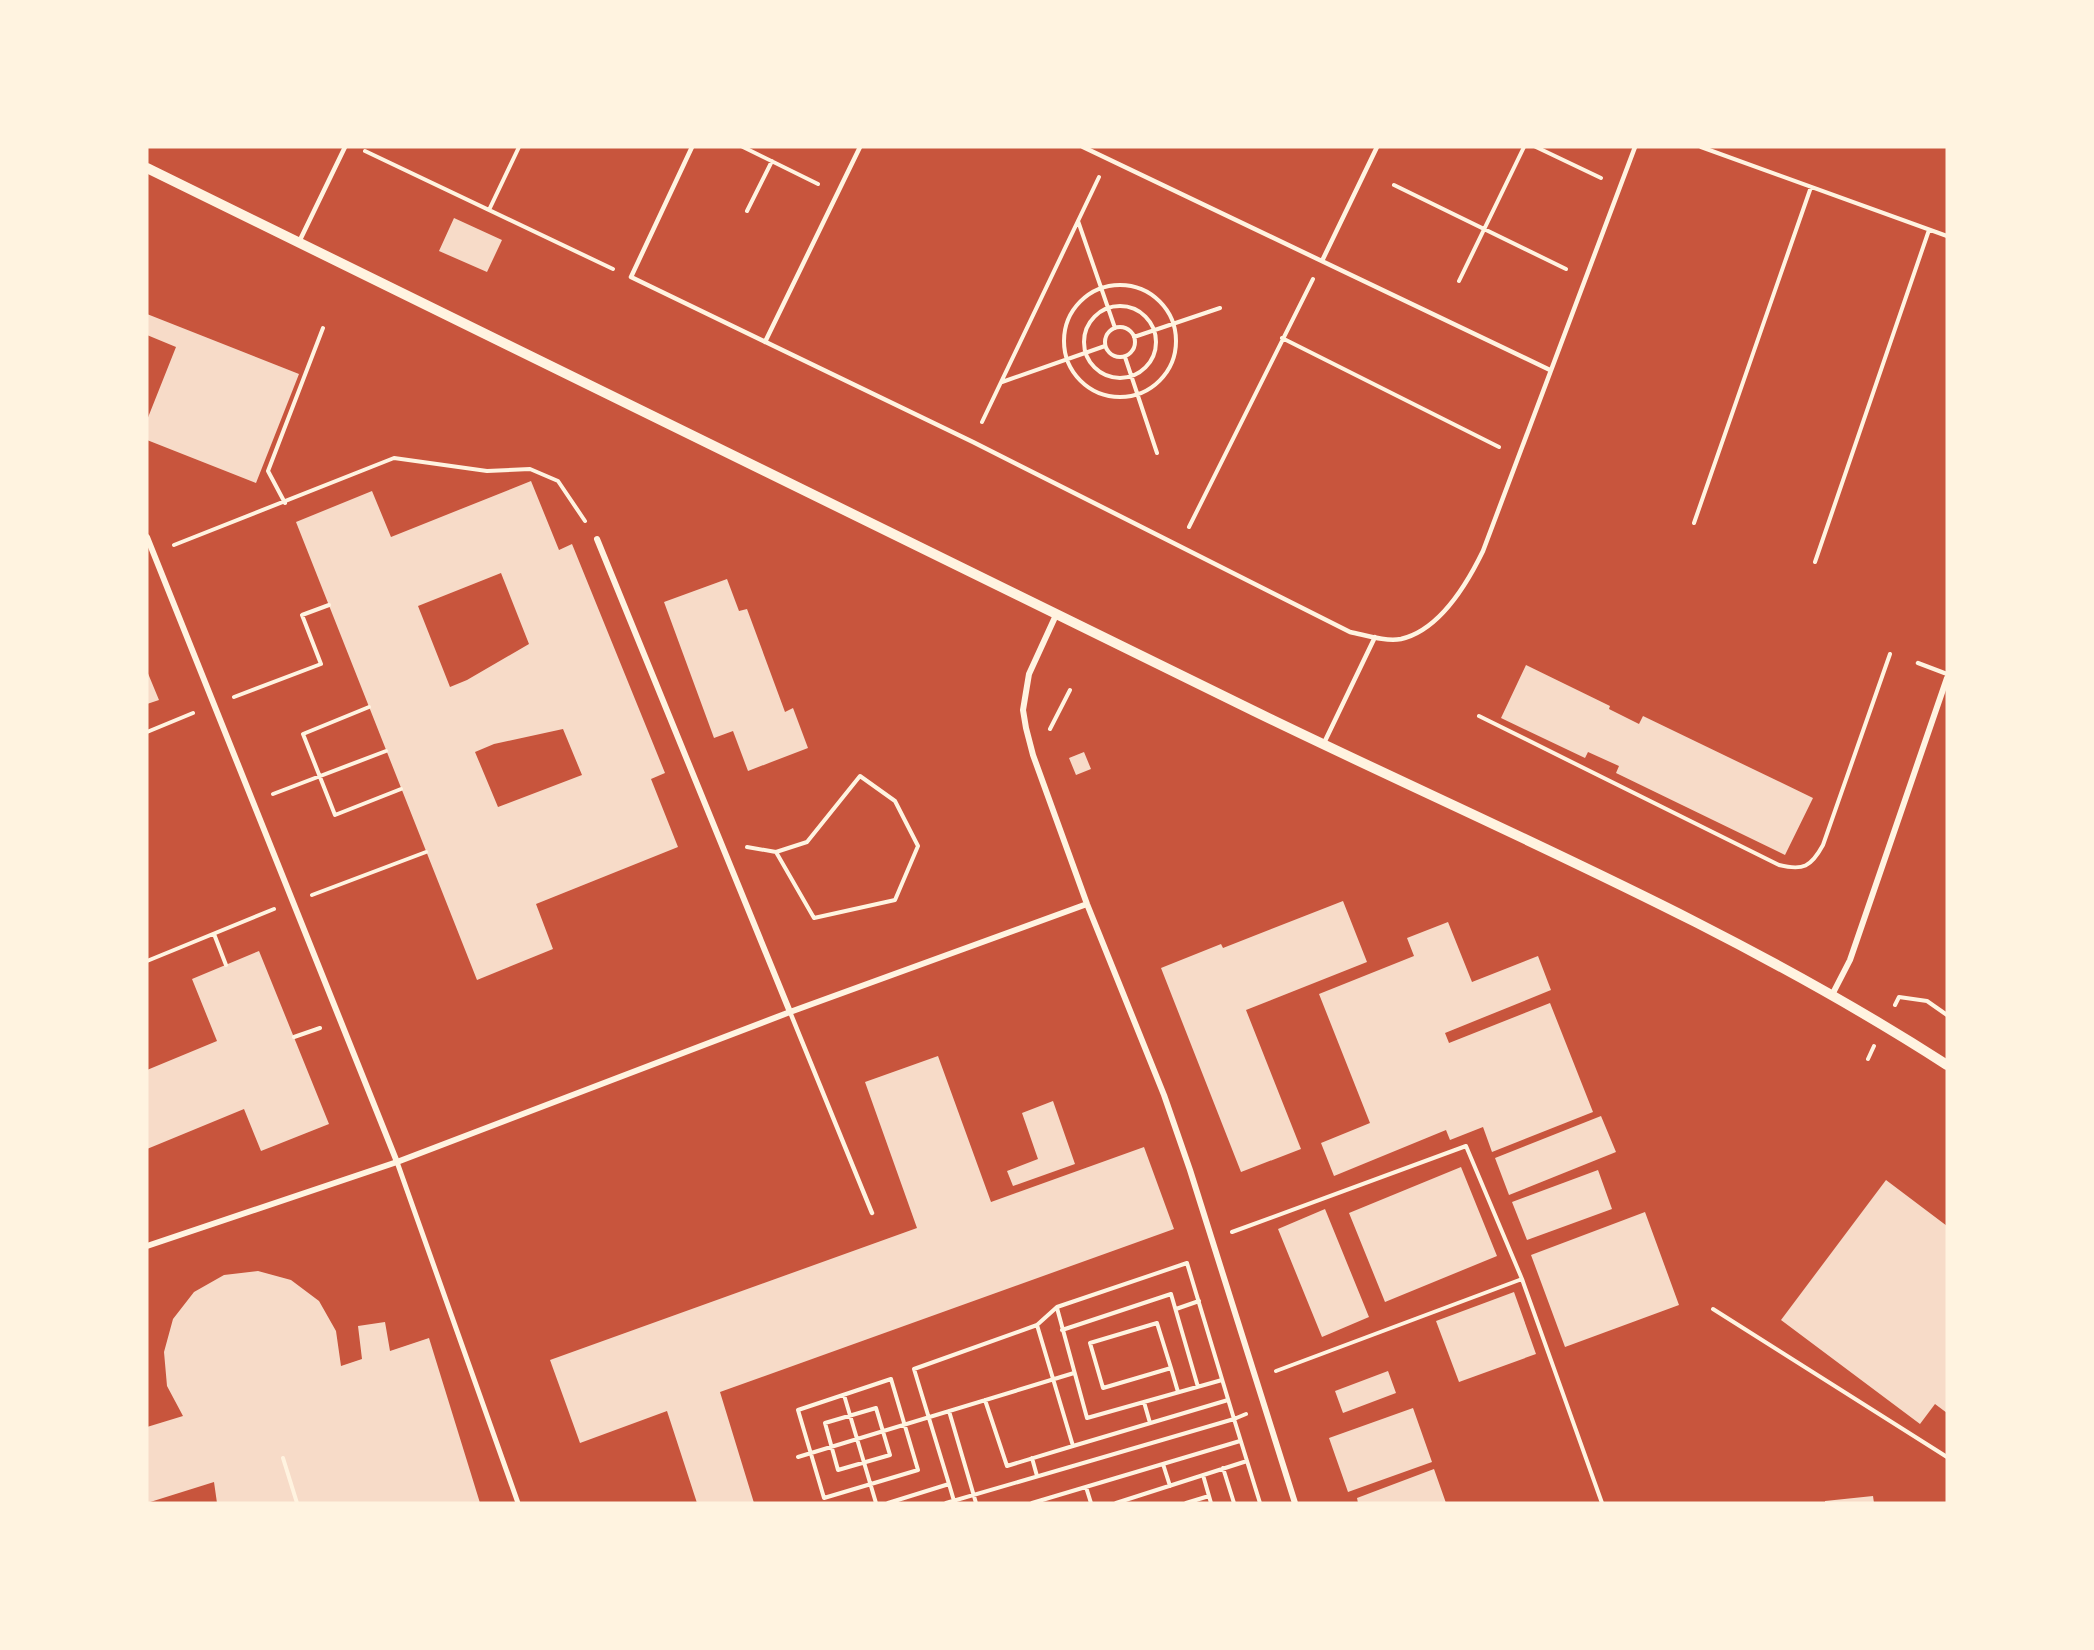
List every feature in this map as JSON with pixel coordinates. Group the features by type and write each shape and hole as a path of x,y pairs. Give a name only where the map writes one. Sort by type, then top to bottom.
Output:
{"street":[{"path":"147,168 1323,745 1680,913 1832,995 1947,1065"},
{"path":"147,537 397,1162 518,1503"},
{"path":"597,539 790,1012"},
{"path":"1056,615 1029,674 1026,690 1023,710 1033,755 1086,904 1164,1095 1213,1239 1295,1503"},
{"path":"1832,995 1850,960 1947,676"},
{"path":"147,1246 397,1162 790,1012 1086,904"}],"lane":[{"path":"299,242 345,147"},
{"path":"692,147 631,277 973,442 1350,632 1401,639 1423,629 1446,609 1469,580 1483,552 1635,147"},
{"path":"765,342 860,147"},
{"path":"1083,147 1550,370"},
{"path":"1322,261 1377,147"},
{"path":"1323,745 1375,637"},
{"path":"1918,663 1947,676"},
{"path":"790,1012 872,1213"}],"path":[{"path":"489,210 519,147"},
{"path":"743,147 838,193"},
{"path":"1459,281 1524,147"},
{"path":"1536,147 1620,187"},
{"path":"1701,147 1947,236"},
{"path":"369,153 600,263"},
{"path":"973,442 1108,159"},
{"path":"747,211 772,161"},
{"path":"1394,185 1586,279"},
{"path":"1694,523 1810,187"},
{"path":"1078,222 1114,328"},
{"path":"1815,562 1929,230"},
{"path":"1179,546 1322,261"},
{"path":"1116,285 1130,286 1145,291 1157,298 1167,310 1173,323 1176,341 1174,359 1166,375 1153,387 1137,395 1120,398 1103,395 1088,388 1075,376 1067,360 1064,339 1069,317 1088,295 1101,288 1116,285"},
{"path":"1130,307 1149,320 1154,330 1155,352 1150,363 1131,377 1108,376 1098,371 1086,353 1084,342 1086,331 1098,313 1108,308 1130,307"},
{"path":"1134,337 1220,308"},
{"path":"285,503 268,471 322,328"},
{"path":"1114,328 1128,329 1134,337 1132,351 1125,357 1119,358 1111,354 1105,346 1107,333 1114,328"},
{"path":"1282,338 1518,457"},
{"path":"1001,382 1105,346"},
{"path":"1125,357 1157,453"},
{"path":"154,554 394,458 487,471 530,469 558,481 597,539"},
{"path":"147,732 321,664 302,615 328,605"},
{"path":"1479,716 1779,865 1794,869 1809,865 1823,845 1890,654"},
{"path":"1033,755 1055,721 1070,690"},
{"path":"369,707 303,734 335,815 401,789"},
{"path":"253,802 386,751"},
{"path":"726,854 736,845 776,852 807,842 860,776 895,801 918,846 895,900 814,918 776,852"},
{"path":"214,934 226,965"},
{"path":"1899,997 1927,1001 1947,1015"},
{"path":"1213,1239 1466,1146 1522,1279 1602,1503"},
{"path":"954,1501 914,1369 1038,1325 1057,1307 1187,1263 1260,1503"},
{"path":"1256,1378 1522,1279"},
{"path":"1062,1330 1172,1294 1198,1387"},
{"path":"1176,1309 1199,1301"},
{"path":"1057,1307 1087,1418 1222,1380"},
{"path":"1713,1309 1947,1457"},
{"path":"1171,1368 1103,1388 1090,1343 1157,1323 1171,1368 1178,1392"},
{"path":"1038,1325 1073,1446"},
{"path":"798,1458 1074,1373"},
{"path":"891,1379 918,1470 824,1498 798,1410 844,1395 891,1379"},
{"path":"844,1395 876,1503"},
{"path":"986,1400 1007,1466 1228,1400"},
{"path":"1144,1402 1150,1423"},
{"path":"876,1408 890,1455 838,1470 825,1423 850,1415 876,1408"},
{"path":"949,1411 976,1503"},
{"path":"946,1503 1234,1419"},
{"path":"1032,1503 1240,1441"},
{"path":"283,1458 297,1503"},
{"path":"1032,1458 1036,1476"},
{"path":"1116,1503 1246,1461"},
{"path":"1164,1464 1170,1486"},
{"path":"1224,1468 1233,1503"},
{"path":"1203,1475 1211,1503"},
{"path":"888,1503 949,1484"},
{"path":"1086,1487 1091,1503"},
{"path":"1186,1503 1209,1496"}],"building":[{"path":"454,218 502,240 487,272 439,251"},
{"path":"147,314 299,374 256,483 147,440 147,420 176,347 147,335"},
{"path":"531,481 559,550 572,544 665,773 651,779 678,847 536,904 553,949 477,980 296,522 372,491 391,537","holes":["501,573 529,644 467,680 450,687 418,606","563,729 582,775 498,807 475,752 494,744"]},
{"path":"727,579 739,611 747,609 785,712 793,708 808,748 748,771 733,731 714,738 664,602"},
{"path":"1526,665 1610,706 1609,709 1639,724 1643,716 1813,798 1785,855 1616,773 1619,766 1588,752 1585,758 1501,718"},
{"path":"147,671 159,700 147,704"},
{"path":"1084,752 1091,769 1076,775 1069,758"},
{"path":"1343,901 1367,962 1246,1010 1301,1149 1241,1172 1161,968 1221,944 1223,948"},
{"path":"1448,922 1472,982 1538,956 1551,990 1445,1033 1449,1043 1550,1003 1593,1112 1492,1152 1483,1127 1450,1140 1446,1130 1334,1176 1321,1143 1370,1123 1319,994 1414,956 1407,938"},
{"path":"259,951 329,1124 261,1151 244,1109 147,1149 147,1070 217,1041 192,979"},
{"path":"938,1056 991,1202 1144,1147 1174,1229 720,1392 754,1503 697,1503 667,1411 580,1443 550,1360 917,1228 865,1082"},
{"path":"1053,1101 1075,1164 1013,1186 1007,1171 1038,1159 1022,1113"},
{"path":"1601,1116 1616,1152 1509,1195 1495,1158"},
{"path":"1461,1167 1497,1256 1385,1302 1349,1213"},
{"path":"1598,1170 1612,1209 1527,1240 1512,1202"},
{"path":"1886,1180 1947,1226 1947,1413 1935,1404 1920,1424 1781,1320"},
{"path":"1325,1209 1369,1317 1322,1337 1278,1229"},
{"path":"1645,1212 1679,1305 1565,1347 1531,1255"},
{"path":"258,1271 291,1280 319,1301 336,1331 341,1366 362,1359 358,1326 385,1322 390,1351 429,1338 480,1503 217,1503 214,1482 147,1503 147,1427 183,1416 167,1386 164,1352 173,1319 194,1292 224,1275"},
{"path":"1514,1292 1536,1354 1459,1382 1436,1321"},
{"path":"1388,1371 1396,1393 1343,1413 1335,1391"},
{"path":"1413,1408 1432,1462 1348,1492 1329,1438"},
{"path":"1434,1469 1446,1503 1358,1503 1357,1498"},
{"path":"1873,1496 1874,1503 1825,1503 1825,1501"}]}
